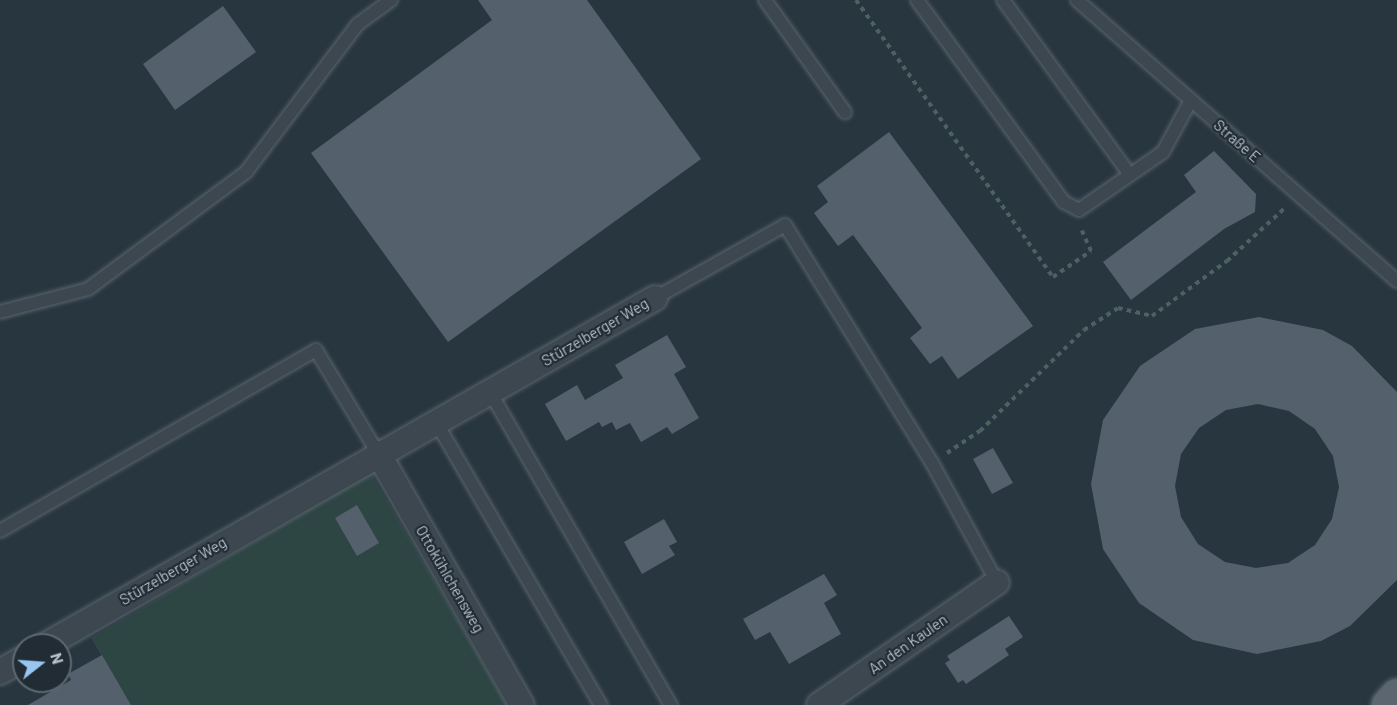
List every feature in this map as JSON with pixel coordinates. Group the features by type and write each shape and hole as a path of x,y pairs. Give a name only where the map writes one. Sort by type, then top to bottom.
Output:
{"main road":[{"path":"1388,705 1397,694"}],"street":[{"name":"Stürzelberger Weg","path":"67,633 378,453 655,298"},
{"name":"Ottokühlchensweg","path":"378,453 522,705"},
{"name":"An den Kaulen","path":"819,705 997,582"}],"lane":[{"path":"0,312 88,289 246,172 358,24 391,0"},
{"path":"765,0 845,112"},
{"path":"917,0 1064,202 1079,210 1163,152 1191,100"},
{"path":"1003,0 1130,175"},
{"name":"Straße E","path":"1077,0 1397,281"},
{"name":"Stürzelberger Weg","path":"655,298 785,225 932,463 997,582"},
{"path":"0,531 316,350 378,453"},
{"path":"490,392 671,705"},
{"path":"436,422 600,705"}],"path":[{"path":"856,0 1053,278 1091,251 1071,206"},
{"path":"962,443 1084,330 1118,308 1152,316 1227,261 1300,195"}],"green space":[{"path":"371,473 507,705 131,705 91,638"}],"building":[{"path":"478,0 587,0 701,159 448,342 311,153 492,20"},
{"path":"223,6 256,52 175,110 143,64"},
{"path":"889,132 1033,326 958,379 942,356 930,364 910,338 922,328 853,235 838,246 814,213 828,202 817,186"},
{"path":"1214,151 1256,194 1255,212 1224,229 1131,300 1103,262 1196,192 1184,175"},
{"path":"1259,317 1323,330 1352,346 1397,392 1397,580 1350,626 1321,641 1257,654 1193,640 1139,603 1103,549 1091,484 1103,420 1140,366 1195,329","holes":["1258,404 1289,411 1315,429 1333,456 1339,487 1332,519 1315,545 1288,563 1256,568 1225,562 1198,544 1181,517 1175,486 1181,454 1199,428 1226,410"]},
{"path":"667,335 686,367 674,374 699,418 672,434 667,427 641,442 630,423 616,430 612,422 602,427 599,422 566,441 545,404 577,385 585,400 623,378 615,365"},
{"path":"993,448 1013,483 992,494 973,459"},
{"path":"357,505 379,543 357,556 335,518"},
{"path":"664,519 677,542 669,546 675,555 642,574 624,542"},
{"path":"824,574 837,595 824,603 841,634 789,664 770,632 755,640 743,619"},
{"path":"1009,616 1023,637 1005,649 1009,655 966,684 963,680 958,683 945,663 950,660 947,656"},
{"path":"102,655 131,705 28,705 49,693 72,693 72,672"}]}
